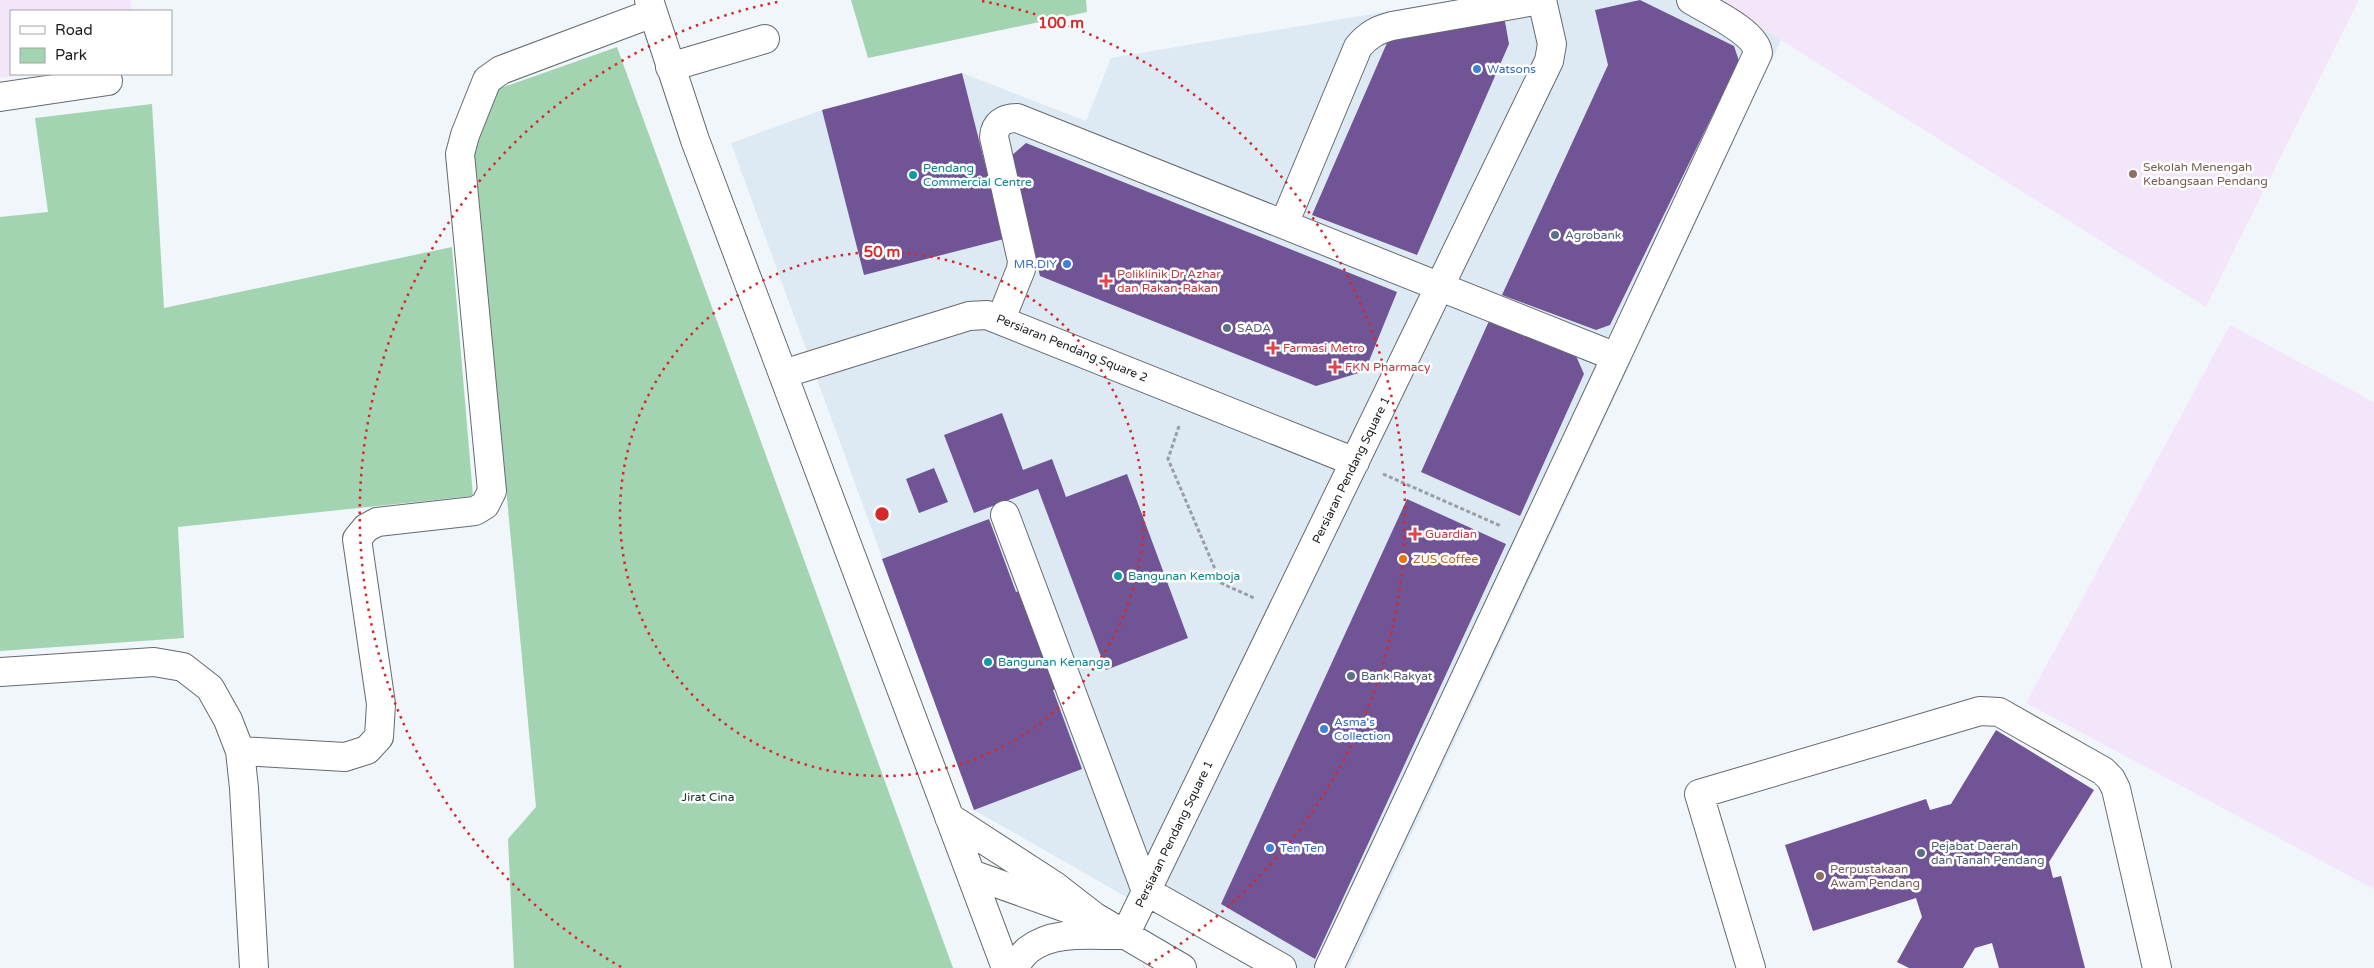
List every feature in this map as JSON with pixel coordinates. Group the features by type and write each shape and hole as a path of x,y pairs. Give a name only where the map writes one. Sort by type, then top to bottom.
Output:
{"street":[{"path":"1284,224 1358,47 1364,39 1372,33 1392,26 1541,0"},
{"name":"Persiaran Pendang Square 1","path":"1125,935 1550,61 1552,44 1541,0"},
{"path":"1329,968 1758,53 1758,46 1750,36 1691,0"},
{"path":"240,751 345,757 367,750 379,737 381,704 357,539 366,528 377,522 475,511 485,505 492,491 460,154 464,135 487,80 501,70 651,7 695,140 1006,968"},
{"path":"670,67 765,39"},
{"path":"0,98 108,81"},
{"path":"1001,319 1021,269 1022,261 994,137 995,129 1000,122 1009,118 1017,118 1616,356"},
{"name":"Persiaran Pendang Square 2","path":"783,374 969,316 987,315 1189,394 1355,462"},
{"path":"1005,515 1146,891 1282,968"},
{"path":"0,672 154,662 183,667 210,688 228,720 240,751 244,788 254,968"},
{"path":"1751,968 1700,794 1980,711 1990,710 1999,712 2103,771 2111,779 2116,789 2158,968"},
{"path":"949,817 1055,886 1095,917 1182,968"},
{"path":"971,874 1095,917"},
{"path":"1013,968 1026,952 1046,940 1056,937 1125,935"}],"path":[{"path":"1189,394 1168,459 1221,583 1282,611"},
{"path":"1355,462 1531,539"}],"shaded area":[{"path":"0,0 130,0 132,10 10,10 10,75 20,75 0,78"},
{"path":"1455,0 1717,0 1781,40 1349,968 1251,968 974,810 731,143 822,110 962,73 1086,121 1111,58"},
{"name":"Sekolah Menengah Kebangsaan Pendang","path":"1717,0 2359,0 2206,307"},
{"path":"2230,325 2374,402 2374,889 2026,703"}],"green space":[{"path":"851,0 1086,0 1087,12 868,58"},
{"name":"Jirat Cina","path":"617,47 953,968 514,968 508,839 536,807 474,147 495,90"},
{"path":"152,104 164,308 452,247 473,496 178,527 184,638 0,651 0,217 48,212 35,118"}],"building":[{"path":"1640,0 1734,46 1739,61 1610,325 1596,330 1502,295 1608,65 1595,10"},
{"path":"1504,16 1509,44 1417,255 1312,215 1390,36"},
{"name":"Pendang Commercial Centre","path":"962,73 1004,239 864,275 822,110"},
{"path":"1026,143 1397,292 1365,371 1316,386 1040,276 1011,156"},
{"path":"1489,321 1576,356 1584,374 1520,516 1421,472"},
{"name":"Bangunan Kemboja","path":"1002,413 1023,470 1052,459 1066,497 1127,474 1188,638 1106,670 1038,489 974,513 944,435"},
{"path":"934,468 948,502 919,513 906,479"},
{"path":"1407,499 1506,544 1315,959 1221,904"},
{"path":"989,519 1016,592 1025,589 1061,687 1053,690 1082,769 974,810 882,559"},
{"name":"Pejabat Daerah dan Tanah Pendang","path":"1996,730 2094,790 2049,862 2053,878 2061,876 2085,968 1999,968 1992,943 1975,948 1963,968 1909,968 1897,962 1922,917 1916,898 1813,931 1785,845 1926,799 1930,810 1951,804"}],"place":[{"name":"Watsons","path":"1477,69"},
{"name":"Sekolah Menengah Kebangsaan Pendang","path":"2133,174"},
{"name":"Pendang Commercial Centre","path":"913,175"},
{"name":"Agrobank","path":"1555,235"},
{"name":"MR.DIY","path":"1067,264"},
{"name":"Poliklinik Dr Azhar dan Rakan-Rakan","path":"1106,281"},
{"name":"SADA","path":"1227,328"},
{"name":"Farmasi Metro","path":"1273,348"},
{"name":"FKN Pharmacy","path":"1335,367"},
{"name":"Guardian","path":"1415,534"},
{"name":"ZUS Coffee","path":"1403,559"},
{"name":"Bangunan Kemboja","path":"1118,576"},
{"name":"Bangunan Kenanga","path":"988,662"},
{"name":"Bank Rakyat","path":"1351,676"},
{"name":"Asma's Collection","path":"1324,729"},
{"name":"Ten Ten","path":"1270,848"},
{"name":"Pejabat Daerah dan Tanah Pendang","path":"1921,853"},
{"name":"Perpustakaan Awam Pendang","path":"1820,876"}]}
